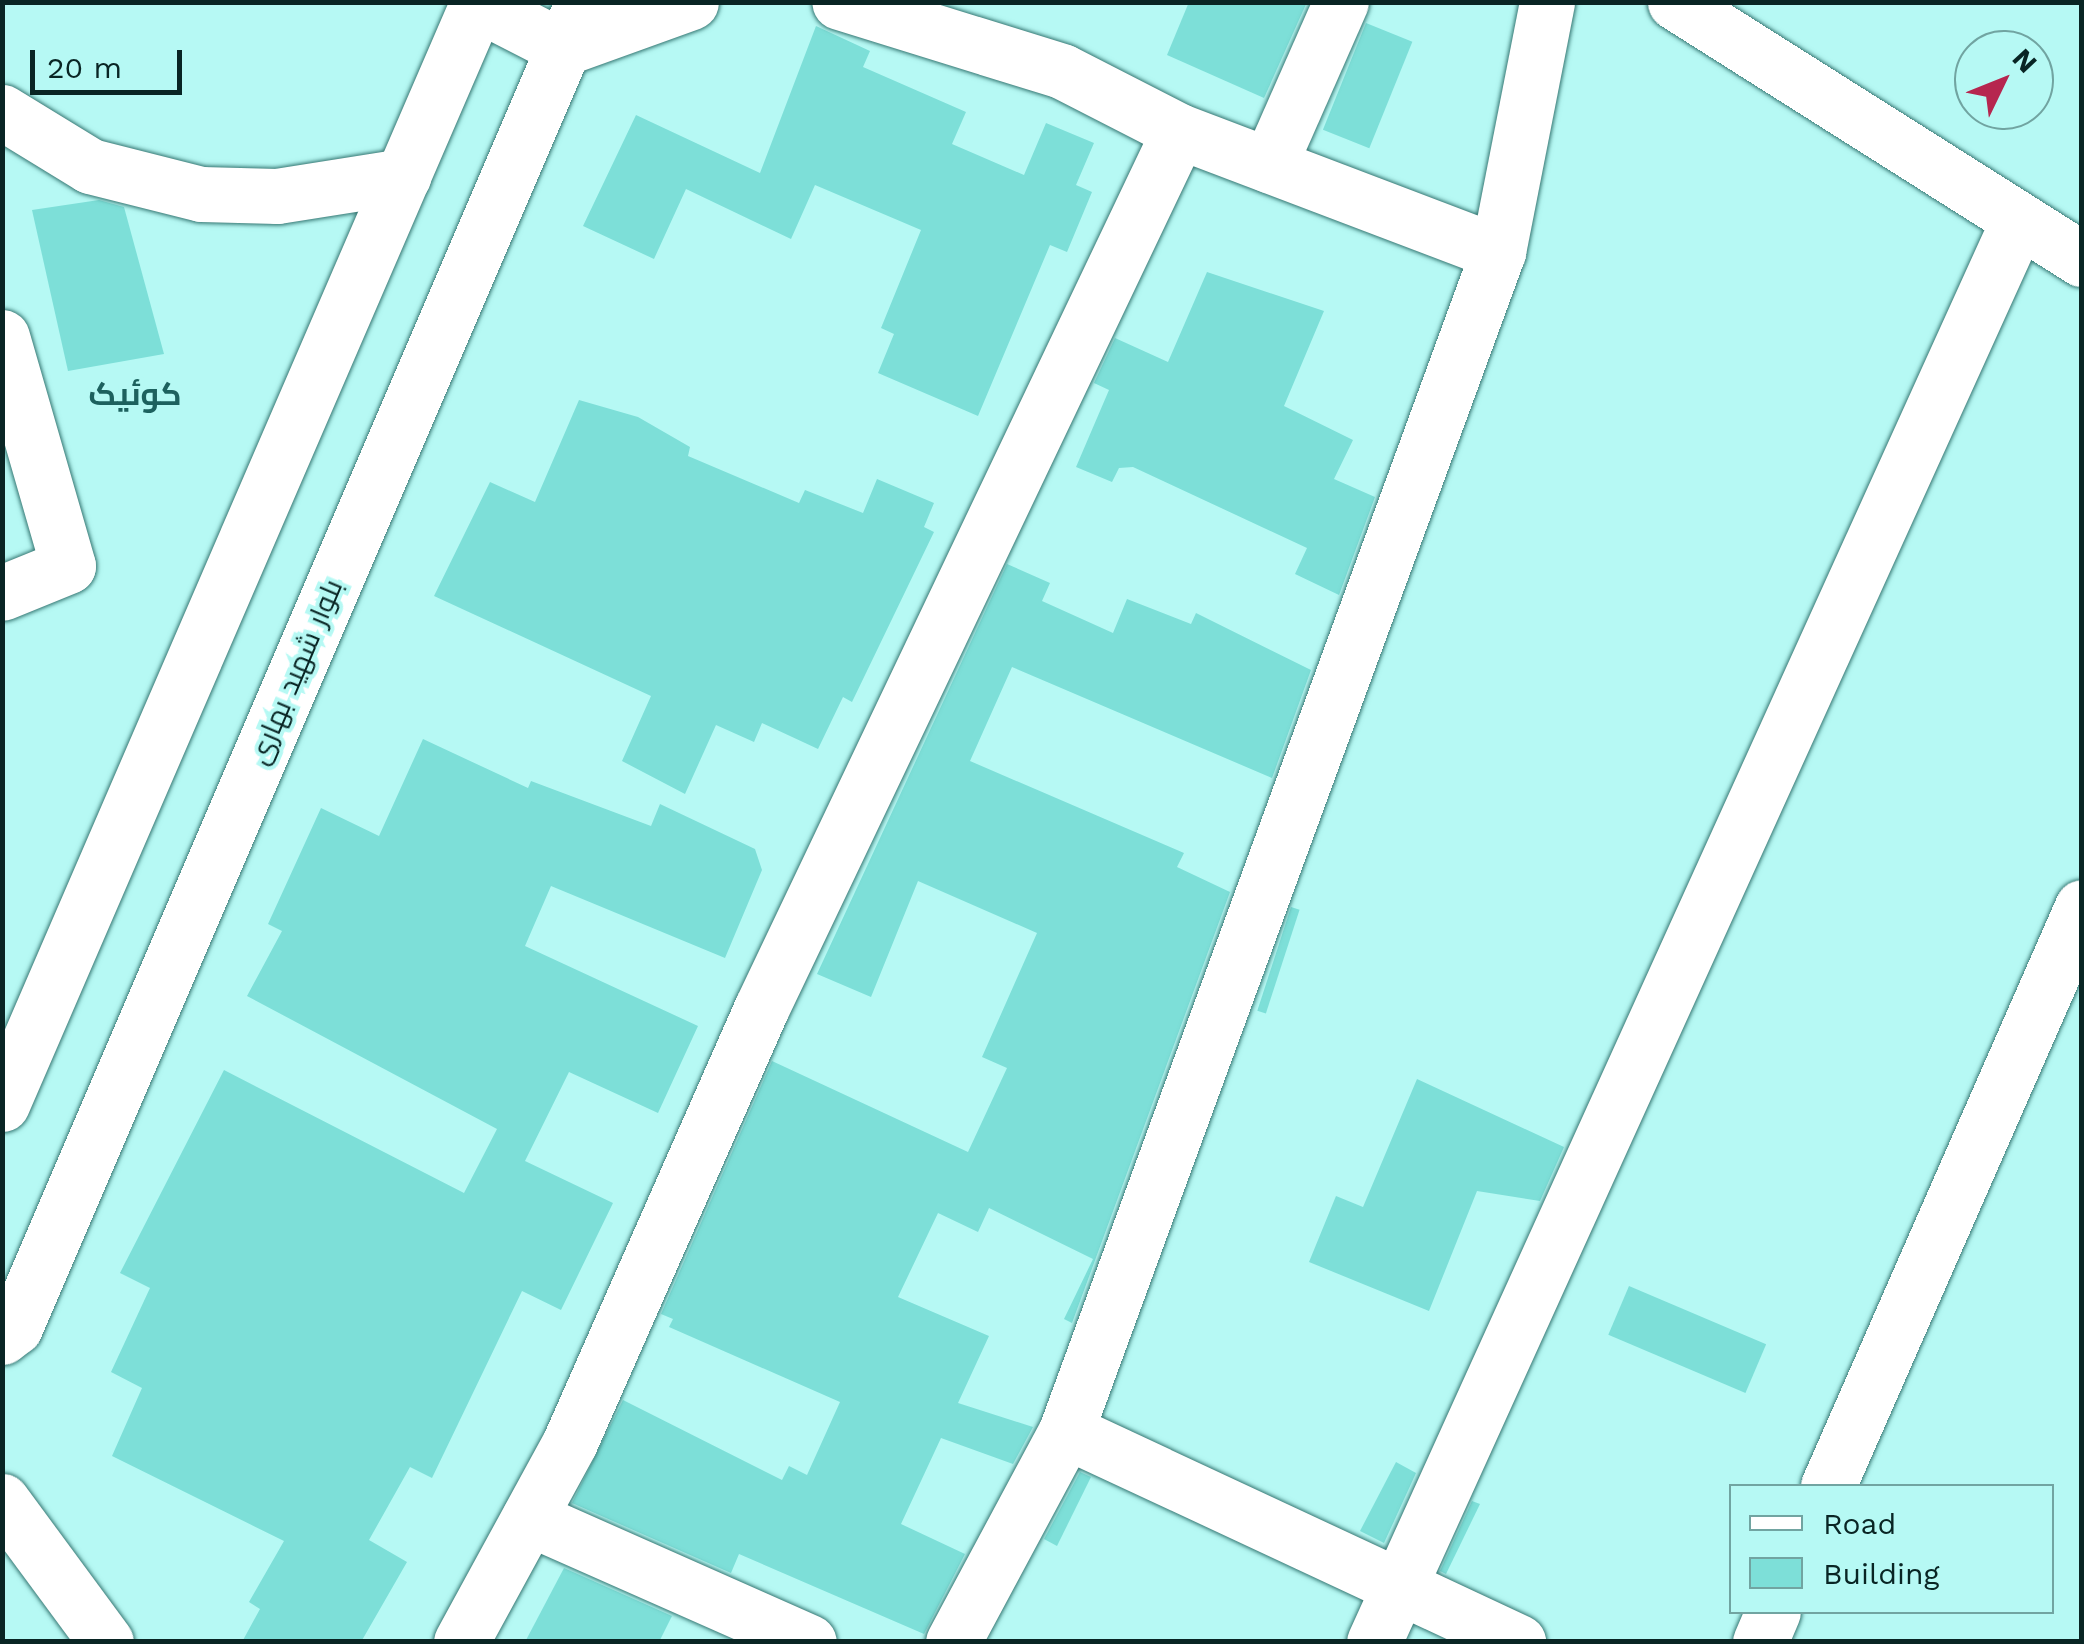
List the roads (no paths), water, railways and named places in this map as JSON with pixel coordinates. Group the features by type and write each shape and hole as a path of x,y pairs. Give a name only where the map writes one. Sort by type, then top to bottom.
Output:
{"street":[{"path":"2,1104 478,3 574,25 691,2"},
{"path":"839,2 1062,71 1179,131 1498,252"},
{"path":"1269,165 1341,2"},
{"path":"953,1642 1066,1431 1498,252 1547,2"},
{"path":"1675,2 2082,258"},
{"name":"بلوار شهید بهاری","path":"2,1337 22,1309 574,25"},
{"path":"2,112 90,166 200,194 278,196 403,176"},
{"path":"461,1642 529,1518 1179,131"},
{"path":"1374,1642 2018,221"},
{"path":"2,338 68,566 2,593"},
{"path":"1829,1484 2082,906"},
{"path":"1066,1431 1518,1642"},
{"path":"2,1500 106,1642"},
{"path":"529,1518 810,1642"},
{"path":"1760,1642 1772,1614"}],"district":[{"name":"کوئیک","path":"135,394"}]}
